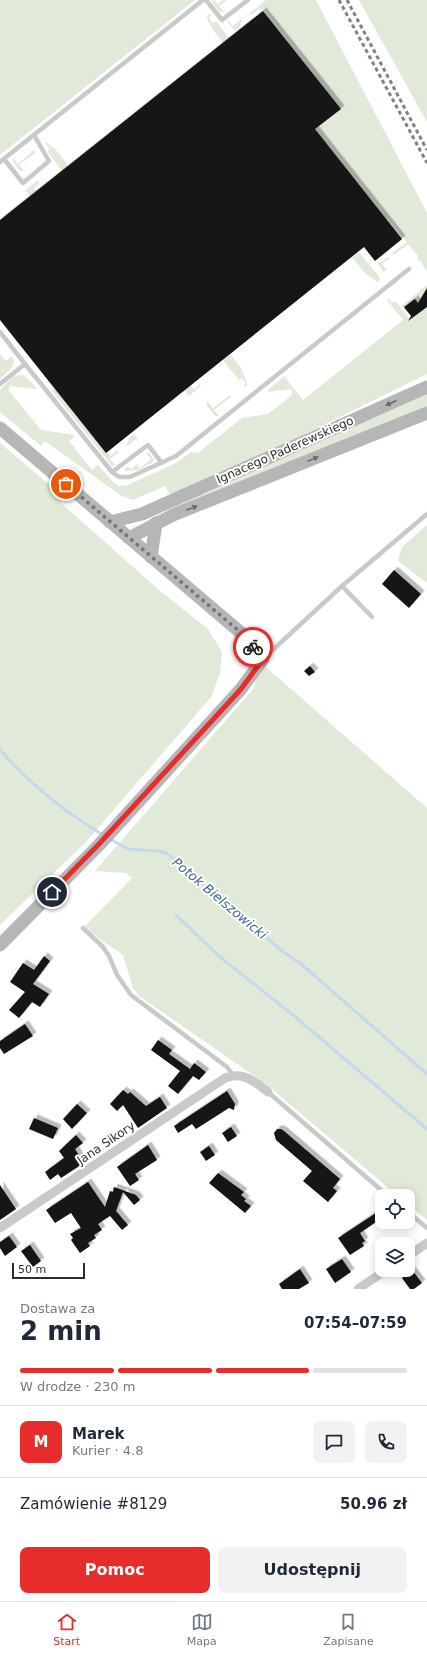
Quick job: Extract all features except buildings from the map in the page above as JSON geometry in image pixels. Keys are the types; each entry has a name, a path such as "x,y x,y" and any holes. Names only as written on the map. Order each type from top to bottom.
{"main road":[{"name":"Ignacego Paderewskiego","path":"110,522 142,514 427,387"},
{"name":"Ignacego Paderewskiego","path":"129,538 156,523 427,413"},
{"path":"0,428 240,632 263,659 241,689 116,827 0,945"},
{"path":"129,538 142,514"},
{"path":"151,557 156,523"}],"street":[{"path":"229,1077 240,1076 253,1081 268,1092"},
{"name":"Jana Sikory","path":"0,1228 229,1077"},
{"path":"415,1251 427,1243"},
{"path":"358,1289 376,1277"}],"lane":[{"path":"34,135 49,162 23,183 2,161 34,135 204,0 222,20 248,0"},
{"path":"0,332 112,472 122,478 130,477 176,456 409,269"},
{"path":"0,384 25,364"},
{"path":"112,472 148,445 162,463"},
{"path":"263,659 342,586 427,514"},
{"path":"342,586 372,617"},
{"path":"83,928 103,947 109,956 117,975 131,995 227,1066 229,1077"},
{"path":"268,1092 380,1189"},
{"path":"415,1218 427,1228"}],"green space":[{"path":"0,0 195,0 0,155"},
{"path":"212,0 218,4 223,0 227,0 219,6 224,12 220,12 216,8 212,2"},
{"path":"266,0 316,0 427,213 427,272 420,260 418,261 418,256 408,244 394,255 392,253 407,242 387,218 386,219 315,129 341,109 263,9 259,9 251,15 250,13"},
{"path":"359,0 427,0 427,122"},
{"path":"208,14 211,15 209,18 213,23 216,21 229,38 223,43 212,28 207,18"},
{"path":"241,19 243,21 240,24 241,26 235,31 227,21 228,20 233,26"},
{"path":"46,142 57,151 68,166 62,171 47,151 50,149 45,143"},
{"path":"34,150 36,152 19,165 24,171 20,171 13,162 13,158 18,164"},
{"path":"38,180 40,183 34,188 36,191 30,196 25,191"},
{"path":"359,252 380,278 379,281 377,282 363,271 352,257"},
{"path":"389,256 390,258 382,264 387,270 383,272 377,263"},
{"path":"427,285 427,374 295,439 170,495 165,486 133,500 120,495 45,441 41,446 0,412 0,390 15,376 19,375 27,378 37,389 10,386 9,391 41,430 74,435 75,436 69,441 92,470 98,465 114,483 119,486 128,485 176,463 191,452 198,453 242,418 268,414 292,395 291,389 268,392 268,390 284,376 303,400 403,320 387,300 388,298 392,303 395,301 410,319 423,309 415,299 408,314 402,306"},
{"path":"0,354 6,361 12,356 14,362 11,369 0,379"},
{"path":"230,354 241,368 247,383 247,386 243,386 246,383 242,378 239,380 223,360"},
{"path":"200,384 201,386 189,396 184,390 191,385 194,389"},
{"path":"54,388 110,456 117,450 119,452 110,459 115,465 112,466 51,390"},
{"path":"427,393 427,408 175,509 174,506"},
{"path":"230,395 231,397 214,410 219,416 215,416 207,406 207,403 208,402 213,408"},
{"path":"134,434 141,444 136,439 127,446 126,444 129,441 128,439"},
{"path":"0,443 53,488 53,496 160,591 208,629 222,652 220,673 211,697 86,842 0,925"},
{"path":"148,452 154,459 152,463 138,470 125,471 124,469 128,466 131,469 137,464 140,468 151,459 146,453"},
{"path":"427,525 427,583 398,561 402,547"},
{"path":"259,661 427,808 427,1220 415,1210 415,1189 390,1189 266,1084 139,996 133,988 123,955 98,938 85,926 132,878 126,873 95,871 254,688"}],"waterway":[{"name":"Potok Bielszowicki","path":"0,750 23,774 61,807 103,835"},
{"name":"Potok Bielszowicki","path":"110,839 128,849 166,853 189,870 282,951 300,963 427,1074"},
{"path":"176,915 220,957 293,1015 427,1129"}],"railway":[{"path":"339,0 427,163"},
{"path":"347,0 427,150"}],"way so far":[{"path":"66,484 240,632 253,647"}],"route":[{"path":"52,892 99,844 241,689 263,659 253,647"}]}
